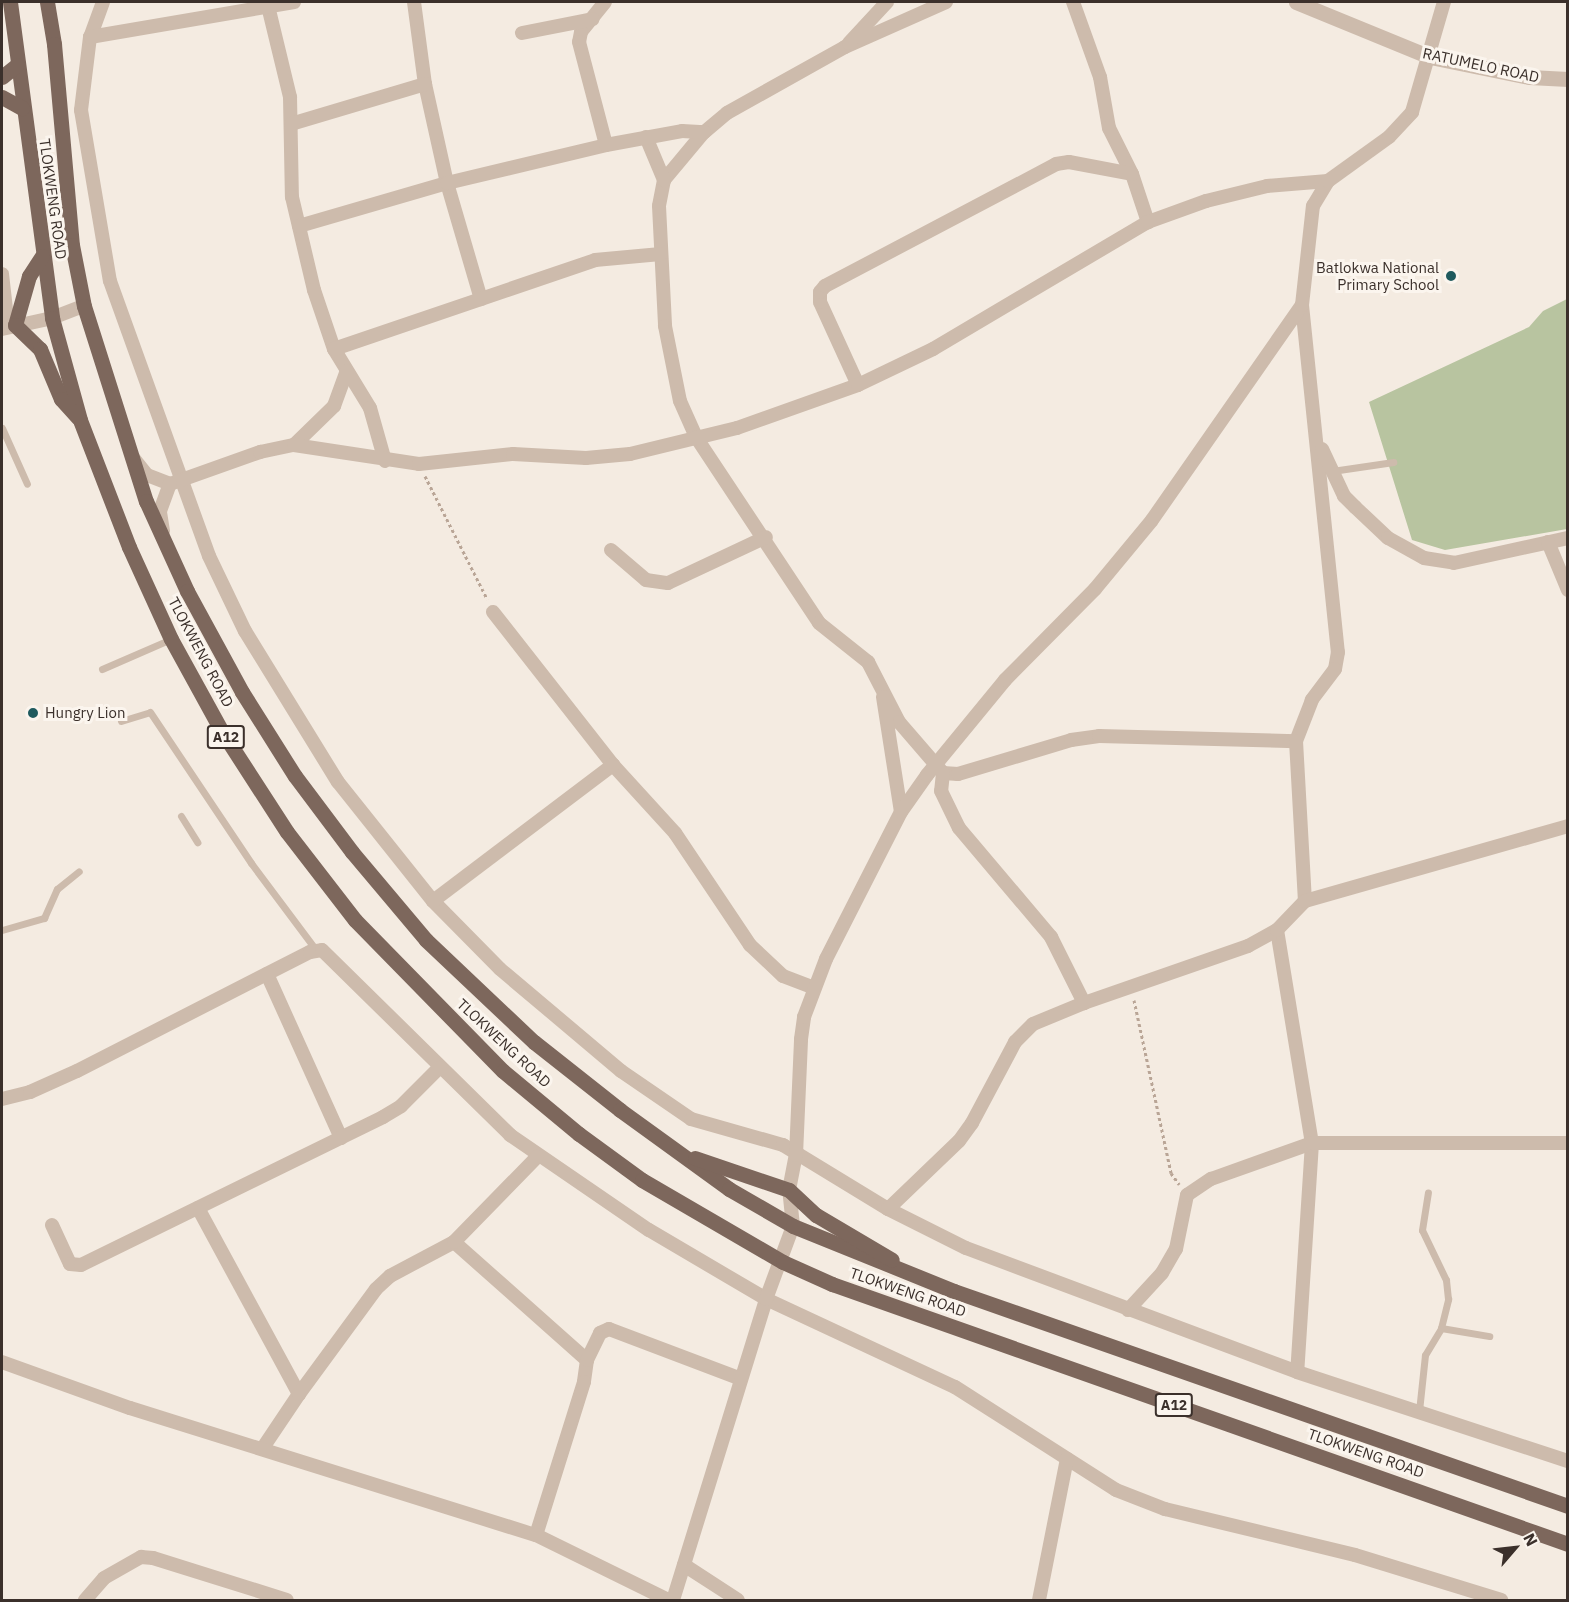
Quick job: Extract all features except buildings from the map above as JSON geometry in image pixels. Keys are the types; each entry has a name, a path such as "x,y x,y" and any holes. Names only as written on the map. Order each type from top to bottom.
{"main road":[{"name":"TLOKWENG ROAD","path":"10,2 22,108 52,318 80,420 129,548 171,639 221,730 287,832 356,920 410,979 503,1071 579,1134 642,1179 783,1262 844,1288 1568,1544"},
{"name":"TLOKWENG ROAD","path":"47,2 54,44 72,245 84,306 126,444 165,544 242,692 295,776 426,940 534,1042 729,1189 793,1226 934,1283 1568,1506"},
{"path":"54,44 60,29 57,2"},
{"path":"2,77 17,65"},
{"path":"2,98 22,108"},
{"path":"42,256 30,276 8,327 39,349 61,399 80,420"},
{"path":"680,1152 789,1190 816,1215 934,1283"}],"street":[{"path":"103,2 90,37 81,110 110,280 176,483 245,631 338,782 433,901 500,969 621,1071 702,1125 766,1138 888,1209 1006,1265 1297,1372 1568,1461"},
{"path":"90,37 294,2"},
{"path":"414,2 425,84 447,183 481,298"},
{"path":"605,2 595,18 584,28 579,42 606,145"},
{"path":"845,47 887,2"},
{"path":"946,2 845,47 727,113 704,132 664,180 660,206 661,254 670,363 696,437 766,537 819,623 868,662 899,722 939,770 941,791 959,828 1051,938 1084,1002"},
{"path":"1073,2 1100,78 1109,128 1132,174 1148,222"},
{"name":"RATUMELO ROAD","path":"1296,2 1430,57 1529,77 1568,79"},
{"path":"1305,902 1296,741 1312,700 1335,669 1338,652 1302,305 1313,206 1328,181 1389,137 1412,112 1430,57 1444,2"},
{"path":"268,6 290,98 290,168 299,226 334,349 370,408 386,461"},
{"path":"522,33 595,18"},
{"path":"291,124 425,84"},
{"path":"299,226 447,183 606,145 646,137 704,132"},
{"path":"646,137 664,180"},
{"path":"858,385 820,302 820,292 825,286 1056,164 1070,162 1132,174"},
{"path":"165,544 160,511 176,483 260,452 294,445 386,461 418,464 513,454 597,457 630,454 781,415 858,385 933,349 1148,222 1206,201 1267,186 1328,181"},
{"path":"334,349 595,260 661,254"},
{"path":"2,274 8,327 52,318 84,306"},
{"path":"674,1600 766,1299 783,1262 793,1226 789,1190 796,1155 801,1039 814,988 900,812 939,770 1005,680 1095,589 1152,520 1302,305"},
{"path":"294,445 334,406 347,371"},
{"path":"1316,434 1344,496 1388,538 1424,558 1454,563 1568,538"},
{"path":"126,444 140,470 176,483"},
{"path":"611,550 646,580 668,583 766,537"},
{"path":"1548,542 1568,590"},
{"path":"493,612 613,765 675,834 750,945 783,976 814,988"},
{"path":"882,689 900,812"},
{"path":"939,770 958,774 1071,740 1099,736 1296,741"},
{"path":"433,901 613,765"},
{"path":"888,1209 972,1123 1006,1058 1026,1030 1084,1002 1131,989 1248,946 1277,930 1305,902 1568,826"},
{"path":"1277,930 1312,1143 1297,1372"},
{"path":"2,1099 30,1092 77,1071 316,950 329,953 484,1113 537,1156 766,1299 935,1376 1116,1490 1166,1509 1355,1555 1501,1600"},
{"path":"267,974 341,1138"},
{"path":"52,1225 70,1264 75,1267 341,1138 401,1106 439,1068"},
{"path":"1128,1310 1162,1273 1176,1249 1187,1195 1211,1179 1312,1143 1568,1143"},
{"path":"262,1449 298,1394 376,1289 390,1276 454,1242 537,1156"},
{"path":"198,1208 298,1394"},
{"path":"454,1242 587,1360"},
{"path":"536,1535 584,1382 587,1360 600,1333 609,1329 741,1379"},
{"path":"2,1362 262,1449 536,1535 668,1600"},
{"path":"1039,1600 1068,1459"},
{"path":"85,1600 104,1578 141,1557 153,1558 287,1600"},
{"path":"684,1565 738,1600"}],"lane":[{"path":"2,428 27,484"},
{"path":"1332,471 1393,462"},
{"path":"102,669 171,639"},
{"path":"121,721 150,712 251,863 316,950"},
{"path":"181,816 197,842"},
{"path":"2,930 44,918 57,889 79,871"},
{"path":"1419,1411 1425,1355 1447,1313 1446,1280 1422,1230 1428,1192"},
{"path":"1441,1328 1489,1336"}],"path":[{"path":"418,464 493,612"},
{"path":"1131,989 1171,1173 1187,1195"}],"green space":[{"path":"1567,299 1567,529 1445,550 1412,540 1369,402 1529,327 1543,311"}],"place":[{"name":"Batlokwa National Primary School","path":"1451,276"},
{"name":"Hungry Lion","path":"33,713"}]}
